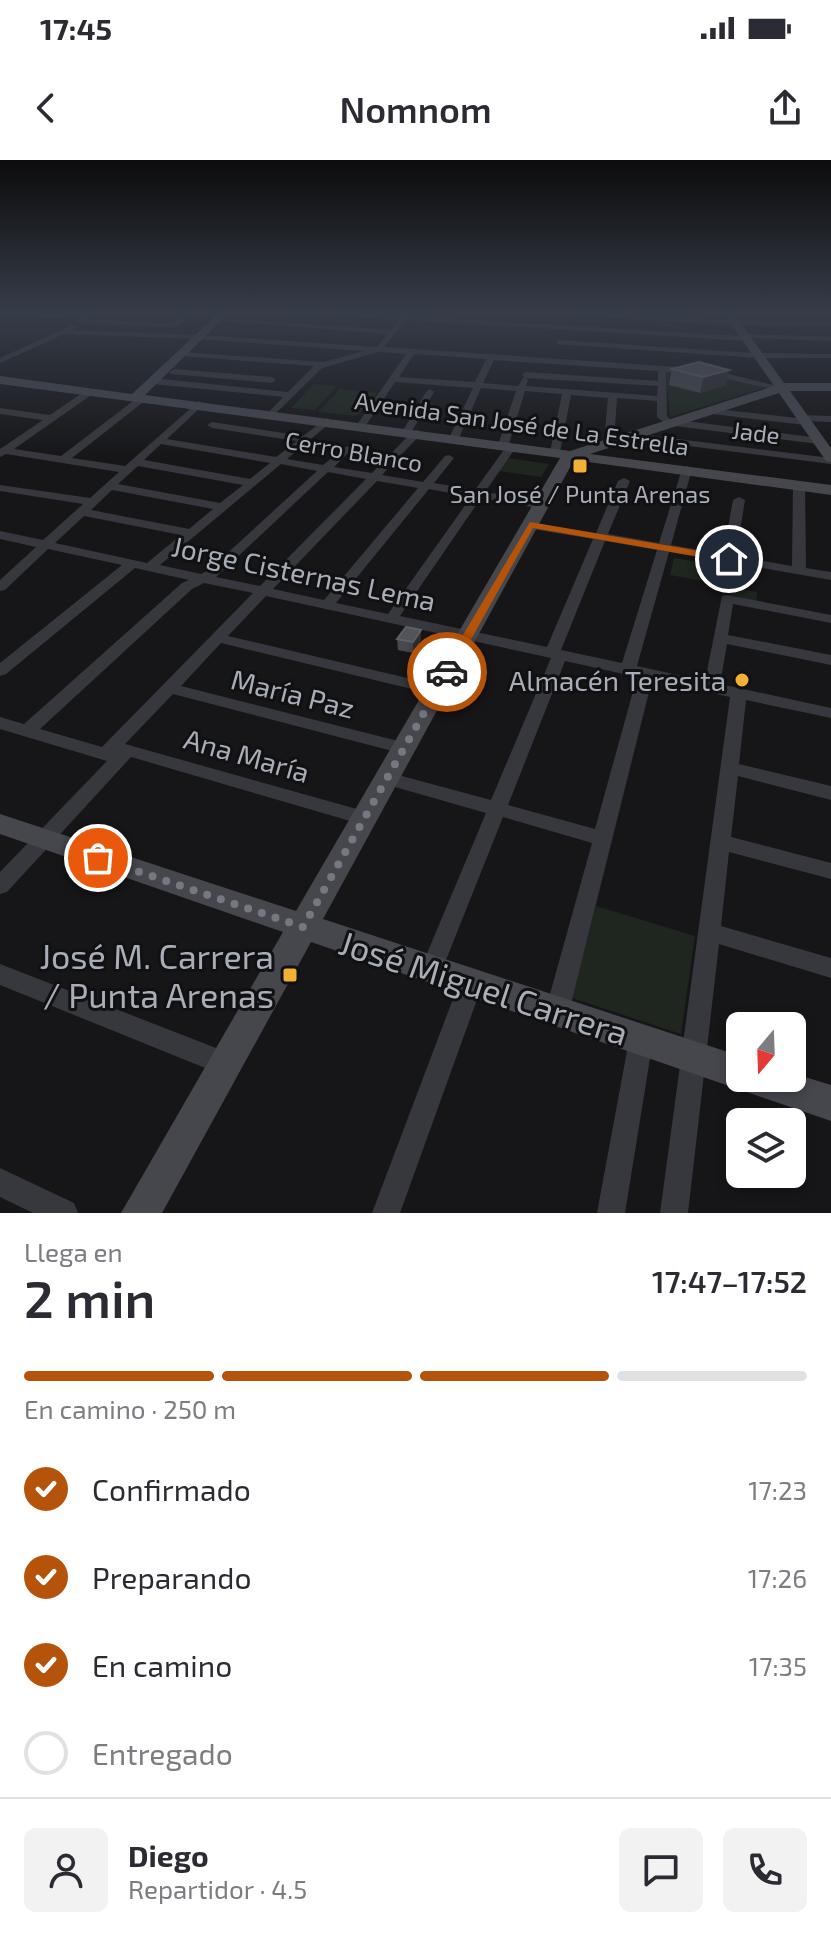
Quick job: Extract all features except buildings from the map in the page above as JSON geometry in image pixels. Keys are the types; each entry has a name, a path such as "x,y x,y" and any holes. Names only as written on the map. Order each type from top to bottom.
{"main road":[{"path":"140,397 174,360"},
{"path":"762,360 827,451"},
{"name":"Avenida San José de La Estrella","path":"0,380 831,487"},
{"path":"141,1213 542,505 563,453 609,442 781,388 831,390"},
{"name":"José Miguel Carrera","path":"0,824 726,1068"},
{"path":"798,1092 831,1103"}],"street":[{"path":"185,360 272,380"},
{"path":"195,360 283,370"},
{"path":"259,360 323,364"},
{"path":"272,414 323,364 334,360"},
{"path":"361,426 406,360"},
{"path":"454,438 490,360"},
{"path":"391,619 479,494 508,445 531,360"},
{"path":"544,360 722,374 781,388"},
{"path":"260,392 292,361"},
{"path":"402,366 521,389 662,399"},
{"path":"662,368 663,419 670,423 827,451"},
{"path":"526,375 662,384"},
{"path":"393,379 480,381"},
{"path":"153,381 289,395"},
{"path":"386,389 430,392 480,381"},
{"path":"2,449 16,443 91,391"},
{"path":"0,886 44,839 169,688 375,477 412,433 430,392"},
{"path":"563,453 567,392"},
{"path":"609,442 613,396"},
{"path":"63,460 140,397"},
{"path":"0,587 199,404"},
{"path":"0,411 52,418"},
{"path":"707,411 804,420 831,419"},
{"path":"150,567 327,421"},
{"path":"212,425 305,439"},
{"path":"233,453 260,432"},
{"name":"Jade","path":"629,436 827,451"},
{"name":"Cerro Blanco","path":"160,441 542,505"},
{"path":"2,449 63,460 252,483"},
{"path":"27,731 187,586 214,573 347,449"},
{"path":"327,605 449,458"},
{"path":"557,1012 602,838 664,548 687,469"},
{"path":"431,970 624,481"},
{"path":"799,484 799,571"},
{"path":"110,486 223,507"},
{"path":"0,488 93,502"},
{"path":"0,505 19,491"},
{"path":"729,559 739,500"},
{"path":"82,512 191,533"},
{"path":"530,525 831,576"},
{"name":"Jorge Cisternas Lema","path":"0,535 831,713"},
{"path":"0,671 133,563"},
{"path":"712,687 727,599 831,619"},
{"path":"217,638 437,690"},
{"path":"720,638 831,660"},
{"name":"María Paz","path":"169,688 404,748"},
{"path":"674,1213 739,693"},
{"name":"Ana María","path":"0,723 364,818"},
{"path":"730,768 831,793"},
{"path":"387,778 602,838"},
{"path":"721,842 831,871"},
{"path":"709,932 831,968"},
{"path":"0,974 225,1064"},
{"path":"386,1213 471,983"},
{"path":"611,1213 641,1040"},
{"path":"0,1182 64,1213"}],"shaded area":[{"path":"666,372 713,375 768,387 670,417"},
{"path":"314,384 337,386 315,410 291,408"},
{"path":"340,389 377,393 357,416 318,412"},
{"path":"508,458 549,464 541,477 499,471"},
{"path":"674,558 727,567 724,586 757,592 756,603 730,598 730,594 718,591 719,584 670,575"},
{"path":"596,906 695,936 681,1034 572,998"}],"way so far":[{"path":"98,858 303,927 447,672"}],"place":[{"name":"San José / Punta Arenas","path":"580,466"},
{"name":"Almacén Teresita","path":"742,680"},
{"name":"José M. Carrera / Punta Arenas","path":"290,975"}],"route":[{"path":"447,672 530,525 729,559"}]}
